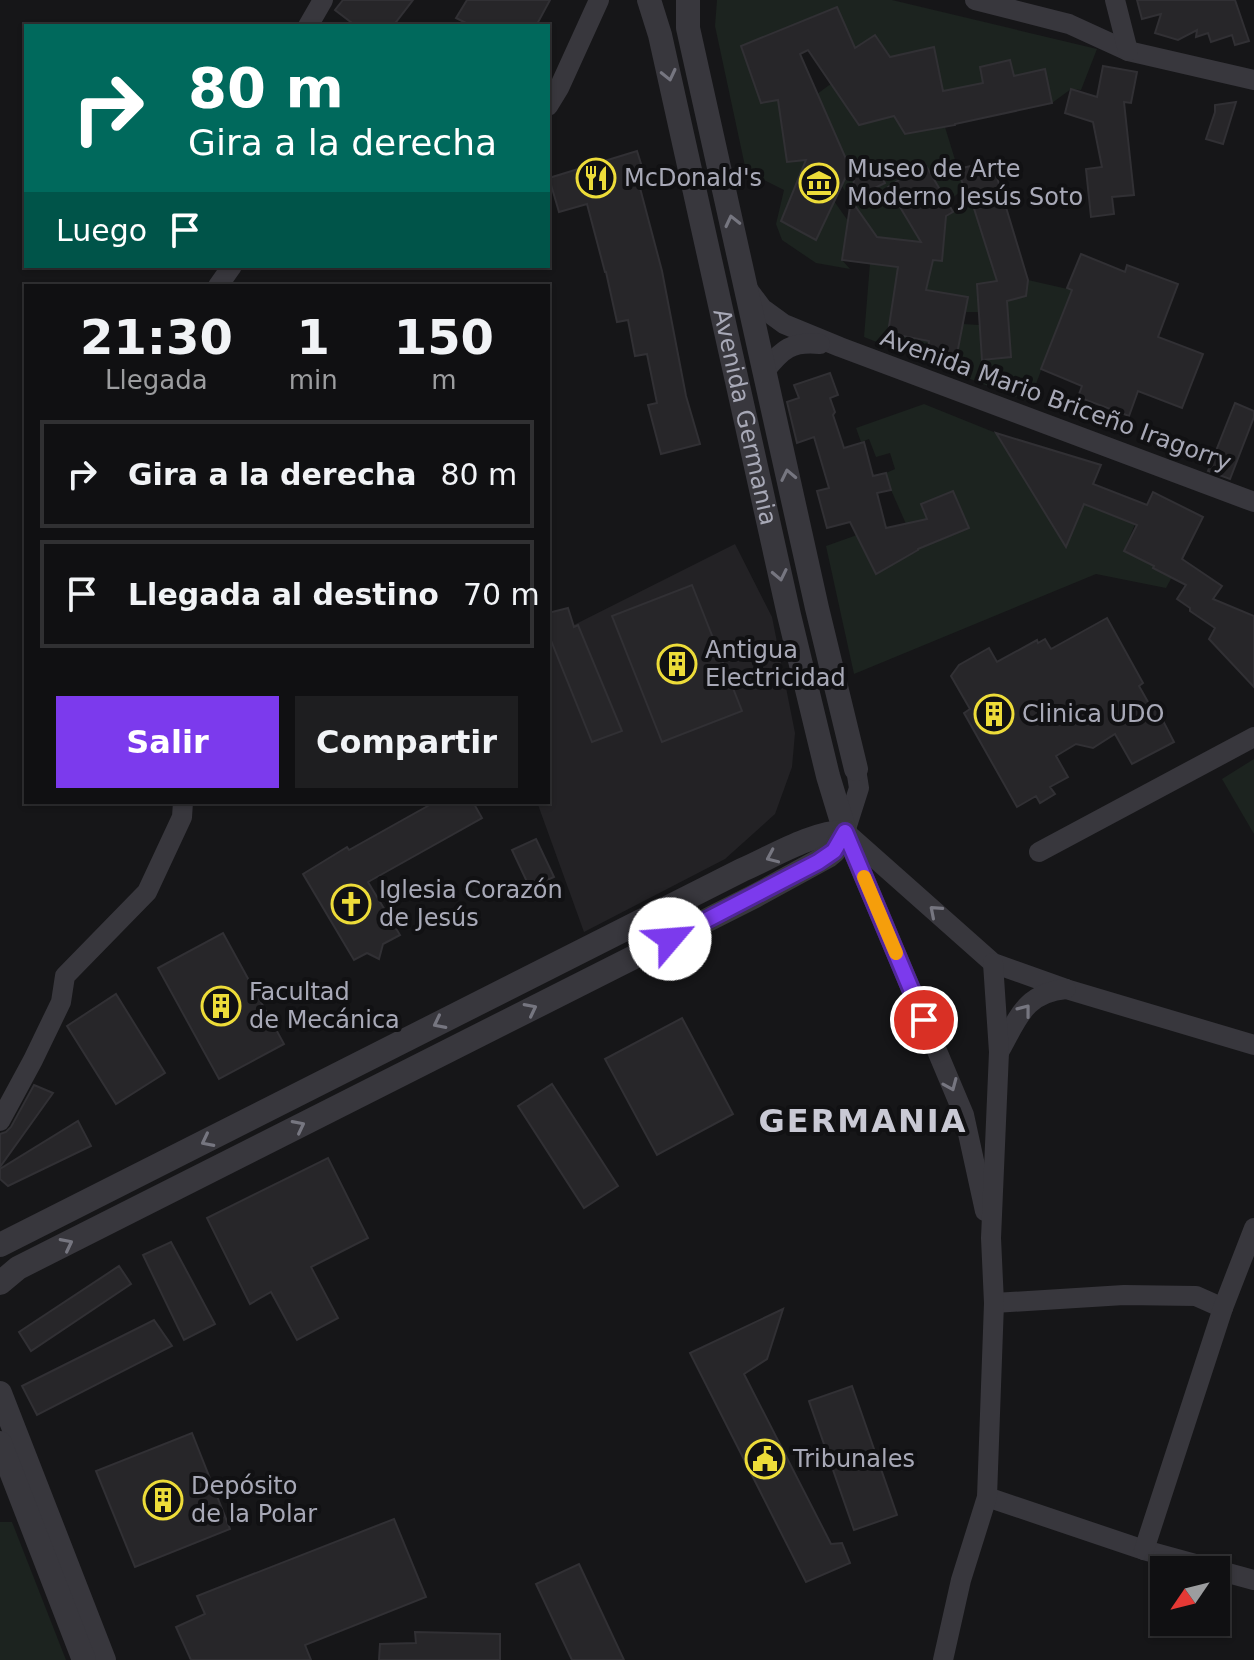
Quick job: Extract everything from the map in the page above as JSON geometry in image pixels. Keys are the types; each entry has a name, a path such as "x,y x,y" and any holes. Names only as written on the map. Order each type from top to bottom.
{"street":[{"path":"309,24 323,0"},
{"path":"550,103 599,0"},
{"name":"Avenida Germania","path":"649,0 660,35 789,615 828,776 845,832"},
{"name":"Avenida Germania","path":"688,0 688,28 817,608 856,769"},
{"path":"975,0 1069,24 1128,51 1254,80"},
{"path":"1115,0 1128,51"},
{"name":"Avenida Mario Briceño Iragorry","path":"747,288 762,308 784,324 1254,502"},
{"name":"Avenida Mario Briceño Iragorry","path":"765,371 777,355 791,346 805,342 840,347"},
{"path":"1039,852 1254,737"},
{"path":"0,1283 18,1268 768,890 828,856 845,832 859,788 856,769"},
{"path":"0,1121 61,1002 65,976 147,892 182,817 183,804"},
{"path":"0,1245 742,870 833,832 845,832 993,963 1066,989 1254,1045"},
{"path":"845,832 964,1115 991,1238"},
{"path":"943,1660 961,1580 987,1497 994,1303 991,1238 999,1052 993,963"},
{"path":"999,1052 1032,1000 1050,991 1066,989"},
{"path":"1144,1550 1223,1308 1254,1228"},
{"path":"994,1303 1124,1295 1196,1296 1223,1308"},
{"path":"0,1393 104,1660"},
{"path":"0,1443 84,1660"},
{"path":"987,1497 1144,1550 1254,1580"}],"shaded area":[{"path":"717,0 892,0 1097,49 1081,90 1071,89 1052,103 1045,69 1014,76 1009,60 983,83 943,91 934,48 894,62 875,35 855,48 837,8 742,46 761,103 797,97 782,124 787,161 819,160 817,94 854,67 905,134 945,127 964,189 947,202 925,164 889,187 931,243 877,237 841,185 805,163 781,221 816,239 834,201 858,235 842,260 850,269 816,263 782,240 776,224 784,190 746,171 715,26"},
{"path":"971,199 1019,289 978,284 978,312 965,312 968,297 939,292 925,296 928,283 916,281 931,259 942,261 946,216"},
{"path":"870,263 898,267 888,333 934,311 928,348 957,354 963,324 979,325 982,360 1011,357 1007,301 1026,296 1028,280 1072,290 1029,402 864,337"},
{"path":"924,404 996,433 1065,546 1084,504 1135,524 1124,551 1158,559 1153,569 1173,575 1166,588 1096,574 854,674 826,546 857,535 876,573 918,551 886,473 895,469 890,453 876,457 869,439 861,442 856,428"},
{"path":"735,544 772,617 795,733 792,767 775,814 725,859 584,932 538,804 550,804 550,637"},
{"path":"1254,759 1254,834 1222,779"},
{"path":"0,1522 12,1522 66,1660 0,1660"}],"building":[{"path":"343,0 413,0 395,24 353,24 335,10"},
{"path":"467,0 550,0 537,24 468,24 456,18"},
{"path":"1137,0 1235,0 1249,41 1235,45 1232,35 1211,42 1208,33 1196,37 1197,30 1178,40 1155,33 1161,14 1142,19"},
{"path":"837,7 855,48 875,35 890,57 934,47 943,91 983,83 980,67 1010,60 1014,76 1045,69 1052,103 905,134 894,116 859,125 808,50 800,54 850,168 816,240 781,221 806,160 787,162 778,100 761,103 741,46"},
{"path":"1103,66 1137,72 1131,103 1124,102 1134,195 1112,197 1114,214 1091,217 1086,169 1102,167 1093,122 1065,113 1071,89 1097,97"},
{"path":"1236,102 1223,144 1206,139 1215,105"},
{"path":"637,151 648,186 640,188 662,271 686,396 700,444 661,454 648,405 657,403 647,354 635,356 628,320 617,322 587,204 559,212 550,178"},
{"path":"992,161 1028,280 1026,296 1007,301 1011,357 982,360 977,284 997,281 971,199 968,201 958,169"},
{"name":"Museo de Arte Moderno Jesús Soto","path":"875,164 885,183 851,200 855,173"},
{"path":"925,164 953,212 946,216 942,261 933,260 926,290 968,297 957,354 928,349 929,341 888,333 898,267 842,260 851,200 877,237 921,242 888,187"},
{"path":"1081,254 1125,272 1127,265 1178,284 1158,337 1203,354 1182,408 1138,391 1129,416 1078,397 1082,386 1041,369 1072,290 1067,288"},
{"path":"830,373 838,395 830,398 835,412 833,415 844,448 864,442 873,476 886,473 891,490 877,493 886,528 927,519 921,504 953,491 969,528 918,549 876,574 850,522 827,528 817,491 829,488 814,437 797,443 787,402 799,398 794,385"},
{"path":"1235,403 1254,411 1254,417 1230,479 1208,471"},
{"path":"996,433 1101,465 1093,484 1147,505 1153,492 1203,517 1182,559 1222,586 1213,599 1254,616 1254,687 1209,639 1215,628 1177,599 1186,585 1124,551 1137,525 1084,504 1066,547"},
{"name":"Antigua Electricidad","path":"692,585 742,711 662,742 612,616"},
{"path":"568,608 622,731 592,742 550,638 550,612"},
{"name":"Clinica UDO","path":"1107,618 1143,683 1139,686 1152,709 1156,707 1174,742 1132,764 1115,734 1093,748 1076,744 1056,756 1068,777 1050,787 1055,794 1040,803 1036,796 1017,807 964,713 970,709 951,676 959,665 989,648 997,662 1037,640 1038,643 1045,639 1051,649"},
{"path":"431,804 474,804 482,818 368,882 400,935 383,944 379,959 367,953 354,960 303,874 347,847 349,850"},
{"path":"536,839 554,877 538,884 537,880 528,884 512,850"},
{"name":"Facultad de Mecánica","path":"223,933 284,1044 219,1079 158,968"},
{"path":"116,994 165,1073 116,1104 67,1026"},
{"path":"682,1018 733,1114 657,1155 605,1059"},
{"path":"552,1084 618,1186 584,1208 518,1106"},
{"path":"34,1085 53,1093 0,1167 0,1134 11,1127"},
{"path":"78,1121 91,1146 8,1186 0,1179 0,1169"},
{"path":"328,1158 368,1238 311,1267 338,1318 297,1340 271,1292 250,1304 207,1218"},
{"path":"171,1242 215,1324 184,1340 143,1255"},
{"path":"119,1266 131,1284 31,1351 19,1332"},
{"name":"Tribunales","path":"783,1309 767,1359 744,1374 831,1544 842,1543 850,1563 806,1582 690,1353"},
{"path":"154,1320 172,1346 37,1415 22,1386"},
{"path":"852,1386 897,1515 854,1530 809,1401"},
{"name":"Depósito de la Polar","path":"192,1433 230,1529 135,1567 96,1471"},
{"path":"394,1519 426,1597 305,1645 311,1660 191,1660 176,1627 205,1614 197,1596"},
{"path":"579,1564 624,1660 572,1660 536,1584"},
{"path":"415,1632 500,1634 500,1660 379,1660 380,1644 416,1643"}],"slow traffic":[{"path":"864,877 896,953"}],"place":[{"name":"McDonald's","path":"596,178"},
{"name":"Museo de Arte Moderno Jesús Soto","path":"819,183"},
{"name":"Antigua Electricidad","path":"677,664"},
{"name":"Clinica UDO","path":"994,714"},
{"name":"Iglesia Corazón de Jesús","path":"351,904"},
{"name":"Facultad de Mecánica","path":"221,1006"},
{"name":"Tribunales","path":"765,1459"},
{"name":"Depósito de la Polar","path":"163,1500"}],"district":[{"name":"GERMANIA","path":"863,1121"}],"route":[{"path":"670,939 828,856 845,832 924,1020"}]}
